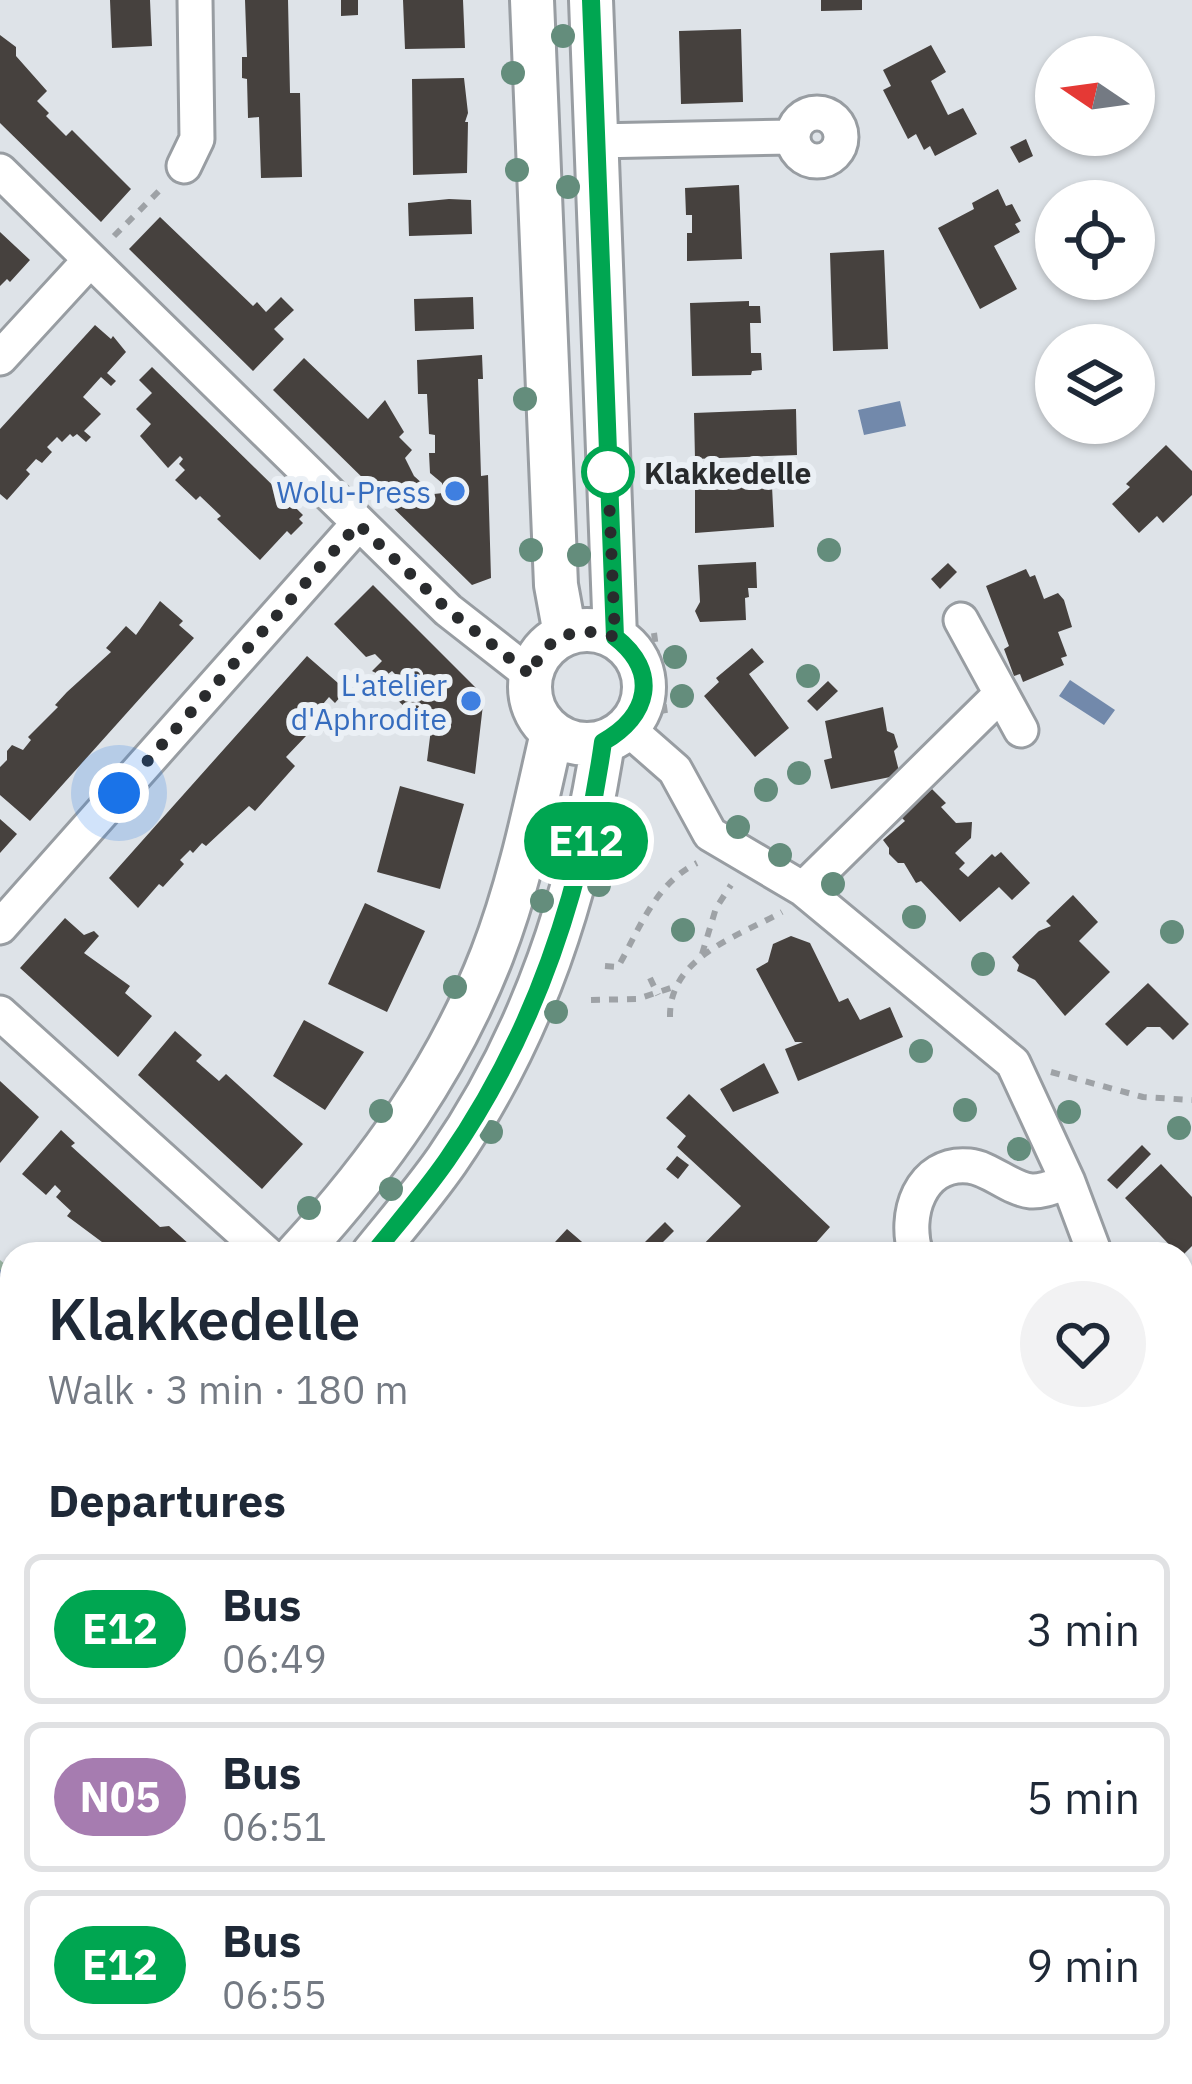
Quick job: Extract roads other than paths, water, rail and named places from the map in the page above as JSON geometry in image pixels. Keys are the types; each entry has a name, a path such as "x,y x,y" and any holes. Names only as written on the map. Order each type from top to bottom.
{"main road":[{"path":"532,0 556,585 565,634"},
{"path":"591,0 615,637"},
{"path":"382,1242 447,1160 499,1075 544,980 615,735 640,708 643,676 628,647 593,630 565,634 544,648 531,675 533,708 552,733 579,744 615,735"},
{"path":"307,1242 402,1127 451,1046 492,955 519,874 552,733"}],"street":[{"path":"184,166 196,139 194,0"},
{"path":"595,141 792,137"},
{"path":"0,171 448,610 531,675"},
{"path":"0,358 90,260"},
{"path":"0,927 358,524"},
{"path":"961,620 1021,730"},
{"path":"794,900 1001,694"},
{"path":"615,735 674,770 710,834 1012,1063 1090,1242"},
{"path":"0,1013 254,1242"},
{"path":"912,1242 913,1202 933,1174 968,1166 1032,1191 1068,1182"}],"water":[{"path":"900,401 906,426 864,435 858,410"},
{"path":"1070,680 1115,710 1104,725 1059,696"}],"place":[{"name":"Klakkedelle","path":"608,472"},
{"name":"Wolu-Press","path":"455,491"},
{"name":"L'atelier d'Aphrodite","path":"471,701"}]}
